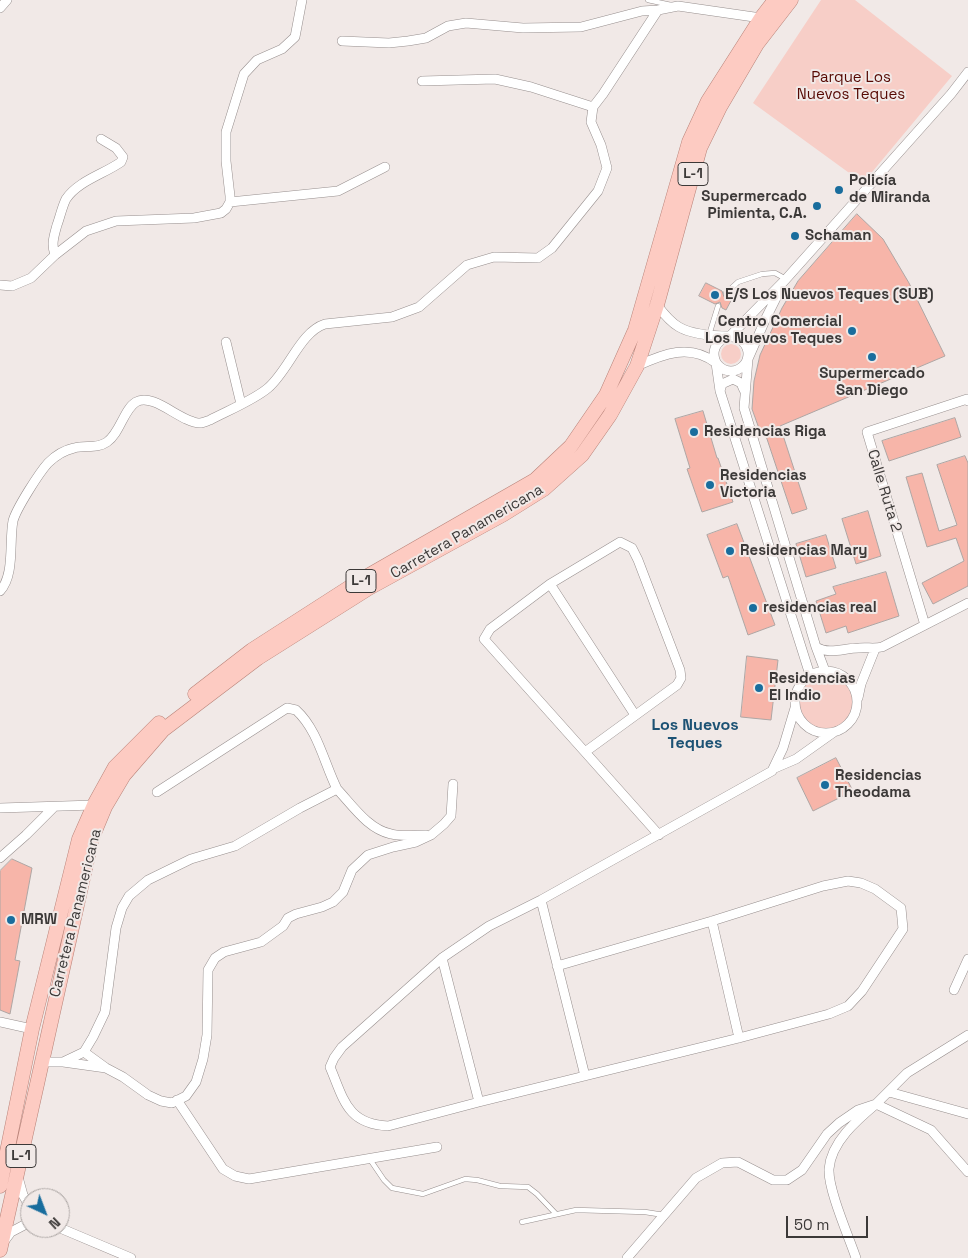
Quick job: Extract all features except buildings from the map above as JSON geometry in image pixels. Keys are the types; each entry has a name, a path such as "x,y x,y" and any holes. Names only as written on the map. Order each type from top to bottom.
{"main road":[{"name":"Carretera Panamericana","path":"0,1186 32,1029 79,840 94,805 115,766 157,724 252,650 364,578 535,480 571,446 606,395 635,330 689,142 708,101 761,18 775,0"},
{"name":"Carretera Panamericana","path":"1,1247 92,838 105,807 124,775 163,730 258,658 369,588 504,514 544,489 582,455 610,415 637,366 657,305 700,148 720,107 757,44 791,0"}],"street":[{"path":"0,8 7,0"},
{"path":"0,285 12,286 31,278 55,255 86,231 116,221 194,218 221,214 230,202 226,161 226,132 244,74 257,60 282,49 295,37 302,0"},
{"path":"342,41 389,43 408,41 426,38 448,26 466,23 523,28 581,27 642,11 678,6 761,18"},
{"path":"0,591 4,587 11,560 13,520 29,491 49,462 62,452 75,447 99,446 108,441 130,408 137,402 146,400 158,404 191,421 200,423 210,420 266,390 280,376 309,332 317,326 392,317 419,307 467,265 494,257 538,258 552,248 598,191 607,168 601,145 591,122 592,107 603,94 658,10"},
{"path":"810,675 720,392 714,352 715,346 719,341 730,336 786,279 951,94 968,72"},
{"path":"422,81 495,79 531,87 592,107"},
{"path":"55,255 52,246 53,237 65,200 86,182 120,162 123,157 116,148 101,139"},
{"path":"230,202 338,191 385,167"},
{"path":"637,366 661,355 682,351 697,353 716,363 720,368 731,371 742,368 786,279"},
{"path":"657,305 680,328 730,336 740,339 745,343 749,353 744,390 746,419 825,671"},
{"path":"226,342 241,404"},
{"path":"720,392 722,384 733,379 741,383 744,390"},
{"name":"Calle Ruta 2","path":"925,625 867,432 967,398 968,401"},
{"path":"585,752 677,685 682,678 632,548 620,542 550,584 490,629 484,639 659,835"},
{"path":"550,584 635,715"},
{"path":"816,647 821,650 838,651 860,647 878,648 968,603"},
{"path":"558,966 823,886 848,881 861,883 875,889 901,908 903,929 862,991 848,1006 829,1014 388,1126 373,1126 360,1120 347,1108 330,1067 334,1058 342,1047 442,958 489,926 541,900 796,758 844,726 851,720 861,684 878,648"},
{"path":"775,768 784,748 795,708 797,690 810,675 825,671 843,676 855,692 857,701 855,710"},
{"path":"157,792 287,708 296,710 309,726 317,740 337,790 370,825 393,835 432,835"},
{"path":"795,708 798,716 808,727 820,732 838,730"},
{"path":"84,1052 148,1095 161,1101 172,1103 186,1096 196,1082 203,1059 207,1036 208,970 215,958 224,952 261,942 283,926 288,918 333,902 343,892 352,870 368,855 416,842 432,835 451,816 453,784"},
{"path":"64,1062 84,1052 105,1012 116,928 122,908 129,896 148,880 179,864 235,846 300,808 337,790"},
{"path":"0,808 94,805"},
{"path":"0,858 54,807"},
{"path":"541,900 585,1076"},
{"path":"712,921 739,1038"},
{"path":"442,958 479,1102"},
{"path":"954,990 968,959"},
{"path":"0,1022 32,1029"},
{"path":"856,1258 831,1187 829,1169 836,1148 844,1134 907,1073 968,1035"},
{"path":"41,1062 64,1062 106,1068"},
{"path":"889,1092 968,1114"},
{"path":"177,1100 223,1169 235,1176 250,1179 437,1147"},
{"path":"627,1258 696,1178 722,1163 738,1162 773,1180 787,1180 802,1170 827,1134 839,1123 858,1110 876,1104 931,1130 968,1172"},
{"path":"17,1175 21,1188"},
{"path":"1,1247 11,1232 20,1227"},
{"path":"70,1232 131,1258"}],"lane":[{"path":"648,0 678,6"},
{"path":"726,293 738,282 762,274 775,273 786,279"},
{"path":"709,334 718,306"},
{"path":"369,1158 392,1188 423,1194 465,1179 500,1186 528,1188 537,1194 556,1214"},
{"path":"522,1222 576,1210 645,1212 666,1215"}],"green space":[{"name":"Parque Los Nuevos Teques","path":"821,0 855,0 952,76 863,183 753,103"},
{"path":"727,344 735,344 741,350 741,358 735,364 727,364 721,358 721,350"},
{"path":"825,671 840,677 848,683 852,689 855,703 851,717 842,728 824,733 806,725 796,707 796,697 799,687 807,679"}],"place":[{"name":"Policía de Miranda","path":"839,190"},
{"name":"Supermercado Pimienta, C.A.","path":"817,206"},
{"name":"Schaman","path":"795,236"},
{"name":"E/S Los Nuevos Teques (SUB)","path":"715,295"},
{"name":"Centro Comercial Los Nuevos Teques","path":"852,331"},
{"name":"Supermercado San Diego","path":"872,357"},
{"name":"Residencias Riga","path":"694,432"},
{"name":"Residencias Victoria","path":"710,485"},
{"name":"Residencias Mary","path":"730,551"},
{"name":"residencias real","path":"753,608"},
{"name":"Residencias El Indio","path":"759,688"},
{"name":"Residencias Theodama","path":"825,785"},
{"name":"MRW","path":"11,920"}],"district":[{"name":"Los Nuevos Teques","path":"695,735"}]}
